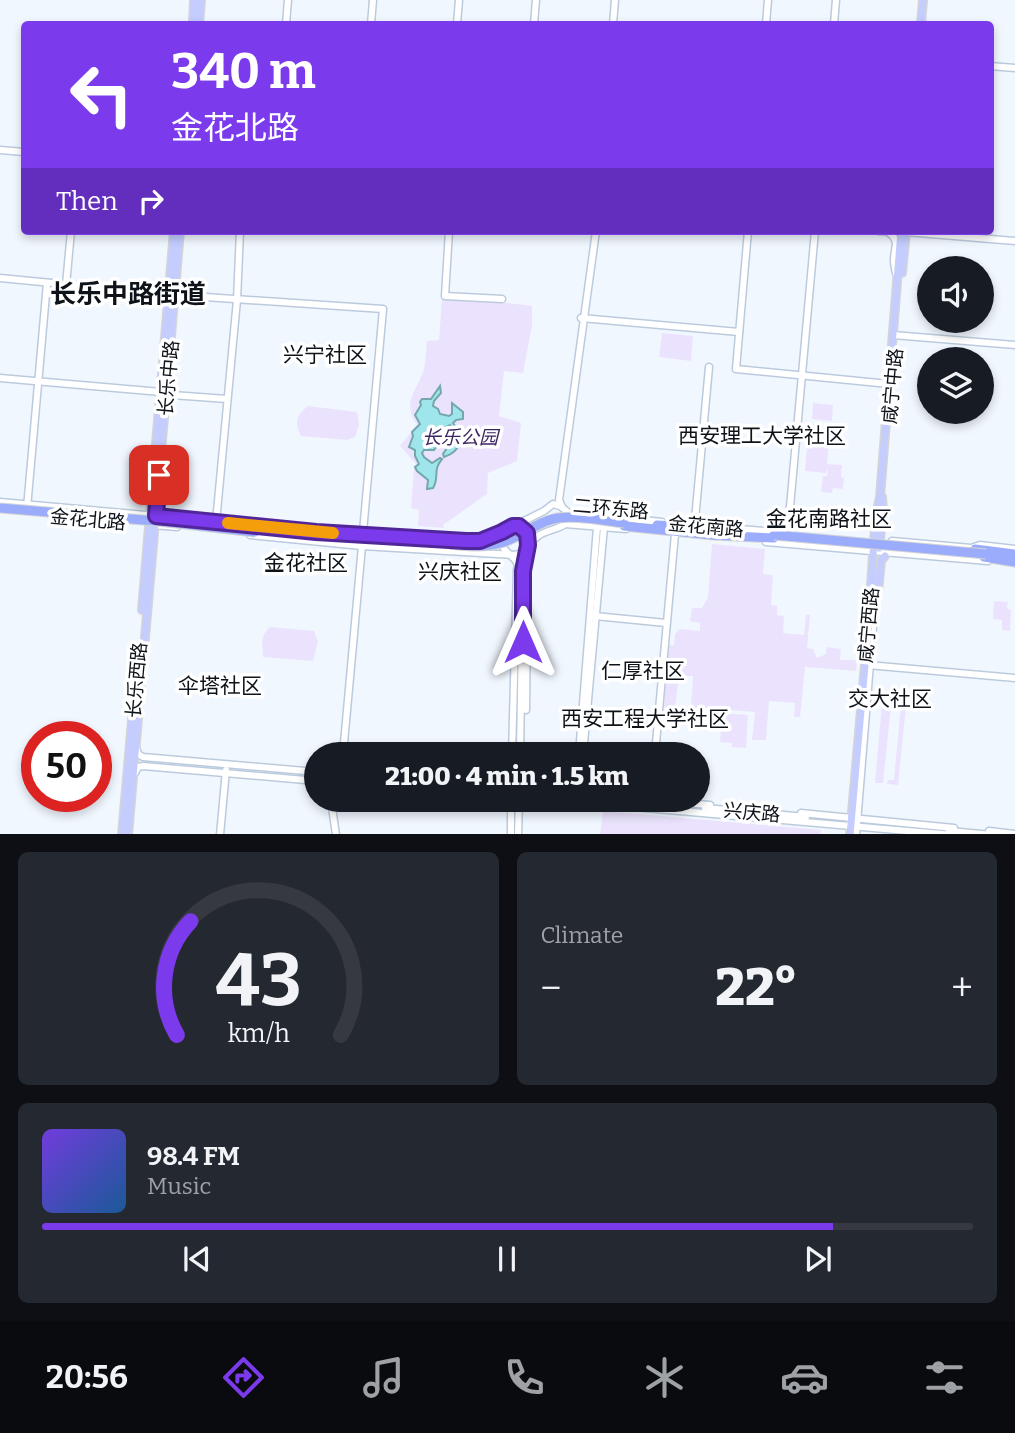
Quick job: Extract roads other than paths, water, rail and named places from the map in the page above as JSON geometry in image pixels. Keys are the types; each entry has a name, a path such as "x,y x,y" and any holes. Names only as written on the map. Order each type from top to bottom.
{"highway":[{"name":"二环东路","path":"0,507 450,546 491,546 551,519 570,517 675,524 729,533"},
{"name":"二环东路","path":"625,520 651,529 729,533 985,556 1008,563"},
{"path":"717,527 729,533"},
{"path":"651,529 662,533"},
{"name":"二环东路","path":"260,531 275,530 400,543"},
{"path":"715,538 729,533"},
{"path":"400,543 421,544"},
{"path":"971,548 1015,552"},
{"name":"二环东路","path":"985,556 1015,552"}],"main road":[{"path":"922,21 924,0"},
{"name":"长乐中路","path":"172,294 174,235"},
{"name":"长乐中路","path":"152,525 179,235"},
{"name":"咸宁中路","path":"877,540 883,511 903,235"},
{"name":"咸宁中路","path":"877,540 877,510 895,335"},
{"name":"长乐西路","path":"128,834 131,760 136,741 152,525"},
{"name":"长乐西路","path":"122,834 152,525"},
{"path":"872,606 878,591 881,559 877,540"},
{"path":"872,606 868,588 870,555 879,553"},
{"name":"咸宁西路","path":"854,826 872,606"},
{"name":"咸宁西路","path":"854,826 872,606"}],"street":[{"path":"286,21 288,0"},
{"path":"371,21 373,0"},
{"path":"457,21 459,0"},
{"path":"534,21 536,0"},
{"path":"614,21 616,0"},
{"path":"766,21 768,0"},
{"path":"834,21 836,0"},
{"path":"994,66 1015,68"},
{"path":"0,152 21,154"},
{"path":"66,285 71,235"},
{"path":"216,522 237,300 240,235"},
{"path":"449,235 445,296 502,299"},
{"path":"549,530 542,524 541,516 557,494 594,235"},
{"path":"748,235 736,369 889,384"},
{"path":"788,529 815,235"},
{"path":"892,235 896,240 896,274"},
{"path":"953,235 1015,240"},
{"path":"968,235 1015,240"},
{"path":"0,278 237,300 383,309 363,532 365,536"},
{"path":"26,513 47,283"},
{"path":"582,318 739,332"},
{"path":"512,556 522,554 538,536 565,524 564,510 559,500 582,318"},
{"path":"895,335 1015,345"},
{"path":"695,520 709,367"},
{"path":"0,378 228,399"},
{"name":"金花北路","path":"0,507 27,505 216,522 362,545 480,541 502,532"},
{"path":"519,742 520,566 502,547 502,532 556,505 564,510 625,520"},
{"name":"金花北路","path":"0,507 26,513 152,525 365,536 512,556"},
{"name":"金花南路","path":"565,524 1008,563"},
{"name":"金花南路","path":"675,524 971,548"},
{"path":"513,526 519,526 527,533 528,545 523,571 519,742"},
{"path":"582,742 601,527"},
{"path":"656,742 675,534"},
{"path":"480,541 493,545 491,551 482,553"},
{"path":"344,742 362,545"},
{"path":"594,616 666,622"},
{"path":"869,665 1015,678"},
{"path":"136,741 137,751 141,756 226,769"},
{"path":"131,760 150,765 226,769"},
{"path":"131,760 304,776"},
{"path":"132,785 138,767 150,765"},
{"path":"220,834 226,769"},
{"path":"710,810 942,834"},
{"path":"710,810 910,834"},
{"path":"333,812 336,834"},
{"path":"517,834 518,812"},
{"path":"854,826 1015,834"},
{"path":"854,826 977,834"}],"water":[{"path":"440,386 441,393 433,406 440,414 449,416 452,414 452,403 463,412 463,419 453,423 460,438 455,451 444,457 443,454 451,442 456,439 456,433 450,425 444,428 445,443 439,443 434,450 424,450 422,453 432,463 442,459 437,467 433,488 427,489 428,480 417,471 415,467 419,464 415,450 409,447 412,432 420,424 415,415 420,402 422,399 431,399"}],"district":[{"name":"长乐中路街道","path":"128,294"},
{"name":"兴宁社区","path":"325,355"},
{"name":"西安理工大学社区","path":"762,436"},
{"name":"金花南路社区","path":"829,519"},
{"name":"金花社区","path":"306,563"},
{"name":"兴庆社区","path":"460,572"},
{"name":"仁厚社区","path":"643,671"},
{"name":"伞塔社区","path":"220,686"},
{"name":"交大社区","path":"890,699"},
{"name":"西安工程大学社区","path":"645,719"}],"park label":[{"name":"长乐公园","path":"460,437"}]}
